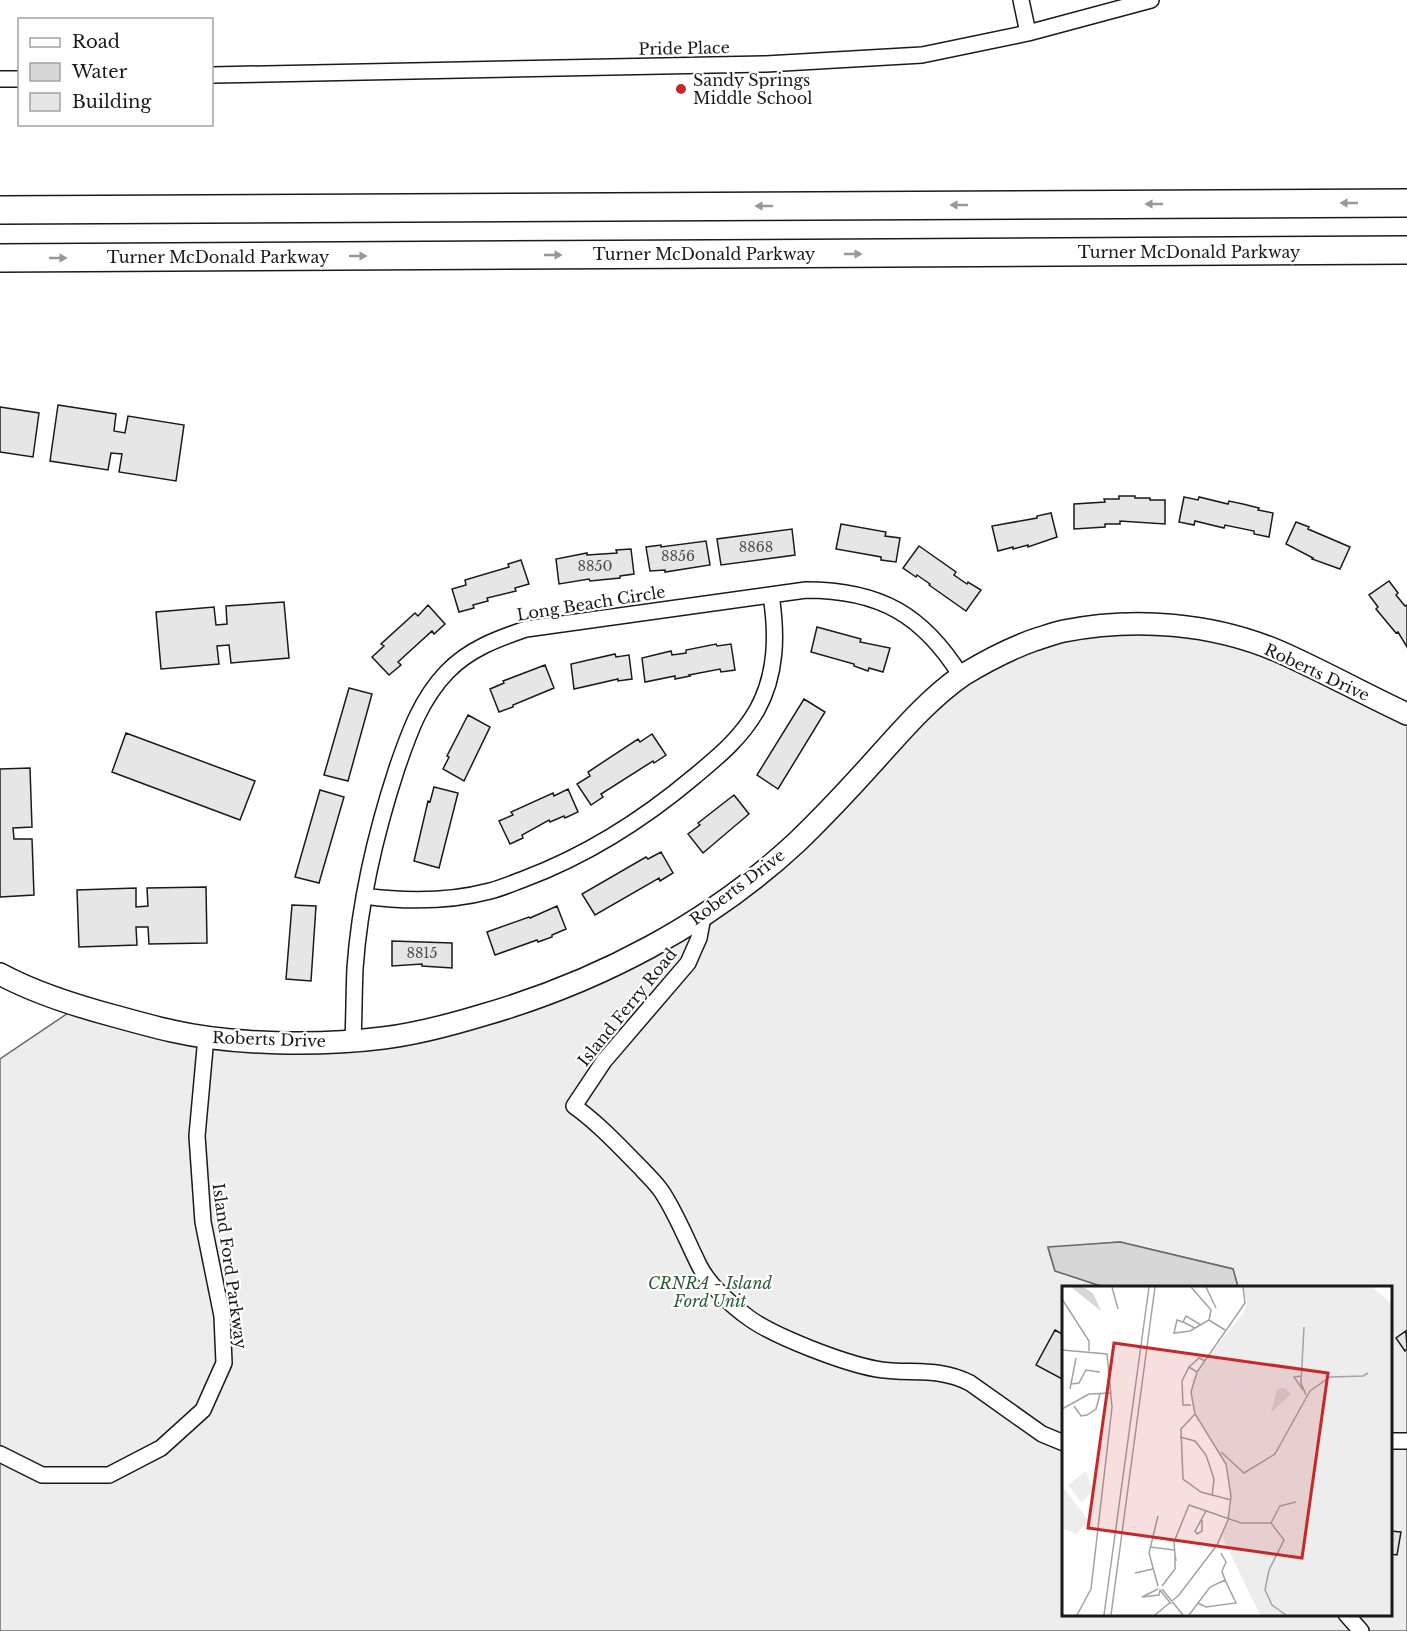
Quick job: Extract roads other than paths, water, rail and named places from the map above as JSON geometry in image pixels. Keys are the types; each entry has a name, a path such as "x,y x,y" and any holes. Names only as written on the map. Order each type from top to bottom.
{"highway":[{"path":"0,210 1407,203"},
{"name":"Turner McDonald Parkway","path":"0,258 1407,250"}],"street":[{"path":"1021,0 1028,33"},
{"name":"Pride Place","path":"213,75 766,64 922,55 1028,33 1150,0"},
{"path":"0,79 18,79"},
{"name":"Long Beach Circle","path":"353,1041 355,967 364,896 384,808 412,723 433,687 448,671 464,657 492,640 526,629 806,590 831,590 859,594 882,602 907,615 928,632 947,653 962,676"},
{"path":"364,896 428,901 492,891 542,872 582,853 624,830 664,802 730,747 758,709 768,683 775,653 776,623 771,595"},
{"name":"Roberts Drive","path":"0,974 83,1008 172,1031 206,1037 268,1042 353,1041 387,1038 440,1028 531,1002 617,965 701,917 754,879 795,844 842,797 917,714 962,676 1009,649 1060,631 1123,623 1186,626 1236,636 1278,651 1407,714"},
{"name":"Island Ferry Road","path":"701,917 699,938 688,963 604,1061 574,1106 610,1136 661,1190 689,1241 700,1267 712,1285 749,1318 790,1340 856,1364 877,1369 925,1371 958,1377 1042,1434 1062,1442"},
{"name":"Island Ford Parkway","path":"0,1454 42,1475 109,1475 161,1448 203,1410 224,1364 222,1316 204,1222 197,1136 206,1037"},
{"path":"1348,1616 1361,1631"}],"water":[{"path":"1120,1242 1233,1269 1238,1286 1101,1286 1055,1271 1048,1247"}],"place":[{"name":"Sandy Springs Middle School","path":"681,89"}],"park label":[{"name":"CRNRA - Island Ford Unit","path":"710,1292"}]}
